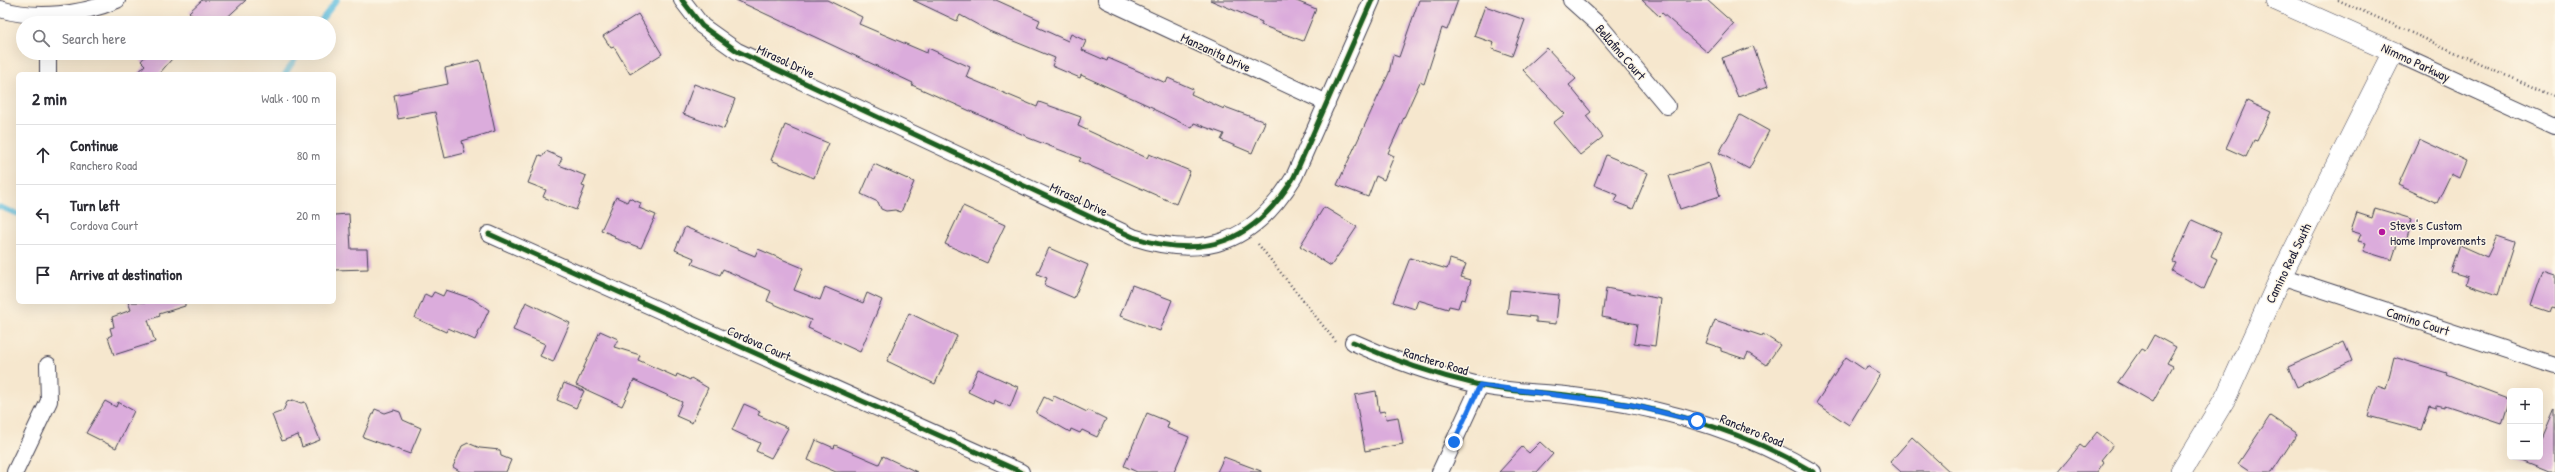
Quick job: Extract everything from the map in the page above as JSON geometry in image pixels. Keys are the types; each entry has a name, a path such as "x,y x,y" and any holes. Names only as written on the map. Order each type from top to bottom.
{"street":[{"path":"59,16 117,0"},
{"name":"Mirasol Drive","path":"682,0 702,26 737,51 1134,237 1173,247 1192,247 1233,237 1252,227 1267,215 1281,198 1294,177 1372,0"},
{"name":"Manzanita Drive","path":"1106,0 1327,103"},
{"name":"Bellafina Court","path":"1571,0 1600,26 1667,106"},
{"name":"Nimmo Parkway","path":"2276,0 2555,126"},
{"path":"0,9 34,16"},
{"name":"Camino Real South","path":"2181,472 2226,397 2281,276 2394,52"},
{"path":"48,60 48,72"},
{"name":"Cordova Court","path":"489,234 1021,472"},
{"name":"Camino Court","path":"2281,276 2555,366"},
{"name":"Ranchero Road","path":"1353,342 1426,371 1480,385 1632,405 1697,421 1750,439 1786,455 1813,472"},
{"path":"15,472 49,401 48,365"},
{"path":"1440,472 1480,385"}],"path":[{"path":"2338,0 2555,97"},
{"path":"1258,244 1337,345"}],"building":[{"path":"202,0 246,0 229,16 193,16 189,12"},
{"path":"736,0 827,0 862,17 859,24 927,53 928,48 970,67 966,77 1037,107 1039,102 1081,117 1078,126 1147,158 1149,154 1190,171 1176,204 1079,161 1081,158 1026,137 912,85 913,83"},
{"path":"913,0 996,0 1040,20 1037,27 1068,41 1071,34 1086,41 1082,50 1107,61 1108,58 1166,83 1168,78 1193,89 1191,94 1224,109 1225,107 1265,122 1252,153 1221,140 1224,134 1194,123 1192,128 1153,109 1154,108 1081,75 1080,78 1052,66 1055,58 989,31 960,15 957,21"},
{"path":"1210,0 1294,0 1316,9 1303,41 1261,25 1262,22"},
{"path":"1419,0 1458,0 1447,30 1442,28 1424,84 1420,82 1388,153 1394,156 1384,180 1376,176 1368,197 1337,185 1389,73 1393,55 1399,57"},
{"path":"1642,0 1707,0 1734,24 1708,53 1662,13 1659,16"},
{"path":"1485,6 1525,20 1512,56 1492,49 1494,43 1474,36"},
{"path":"638,14 662,54 630,74 614,47 611,48 603,36"},
{"path":"1753,46 1768,86 1738,97 1722,58"},
{"path":"1547,48 1576,79 1569,85 1591,112 1586,116 1603,137 1580,155 1553,123 1565,114 1523,70"},
{"path":"171,60 161,72 139,72 145,65 141,61"},
{"path":"480,60 495,131 462,141 465,153 445,158 435,112 398,119 394,95 448,84 445,68"},
{"path":"694,84 735,99 724,129 683,114"},
{"path":"2247,101 2271,112 2257,141 2254,140 2246,157 2226,148"},
{"path":"1740,115 1769,131 1749,169 1719,153"},
{"path":"785,125 828,143 814,178 771,160"},
{"path":"2419,139 2466,161 2459,178 2451,174 2437,203 2398,185"},
{"path":"546,151 562,158 559,165 586,176 582,186 585,187 576,210 543,197 546,190 528,183 539,155 543,156"},
{"path":"1606,155 1648,173 1633,209 1615,202 1618,195 1594,185"},
{"path":"1709,163 1720,196 1680,209 1669,176"},
{"path":"874,164 914,182 901,212 895,210 886,211 881,209 878,202 861,194"},
{"path":"616,197 627,202 629,198 641,203 639,208 656,215 641,248 614,238 615,236 601,230"},
{"path":"963,206 1005,225 987,263 945,244"},
{"path":"1324,207 1357,227 1331,266 1300,246"},
{"name":"Steve's Custom Home Improvements","path":"2375,208 2412,219 2406,241 2399,239 2392,260 2363,251 2366,243 2358,241 2361,234 2351,231 2357,213 2372,218"},
{"path":"349,214 351,249 367,249 368,269 336,270 336,215"},
{"path":"2192,220 2221,233 2211,256 2217,259 2204,289 2172,271 2176,263 2173,262"},
{"path":"685,227 755,256 758,249 803,268 794,290 820,300 825,287 863,303 867,293 882,300 860,352 808,328 811,320 767,301 771,291 723,269 720,275 692,264 694,258 675,250"},
{"path":"2497,236 2515,242 2498,295 2466,284 2468,277 2451,272 2460,245 2487,257"},
{"path":"1049,248 1088,265 1074,298 1044,285 1047,278 1037,274"},
{"path":"1410,258 1447,269 1450,259 1466,264 1461,277 1471,280 1465,300 1461,299 1458,308 1449,306 1448,309 1418,300 1415,309 1393,302"},
{"path":"2543,271 2555,275 2555,308 2551,307 2549,312 2531,306"},
{"path":"1132,285 1172,300 1160,331 1120,316"},
{"path":"1606,288 1661,299 1655,346 1634,343 1637,324 1602,317"},
{"path":"446,290 473,299 489,310 475,340 448,328 446,332 415,318 425,294 431,297 434,292 443,296"},
{"path":"1510,290 1559,295 1556,324 1536,322 1536,317 1507,314"},
{"path":"526,302 570,323 553,362 540,356 545,344 513,330"},
{"path":"129,304 185,304 185,306 159,314 160,316 148,320 155,342 114,355 108,337 112,335 110,328 114,327 112,317 131,310"},
{"path":"909,313 957,336 935,384 887,361"},
{"path":"1715,320 1762,336 1763,334 1780,345 1766,365 1748,353 1745,359 1721,351 1721,348 1706,343"},
{"path":"600,331 618,339 614,347 640,355 638,360 676,377 677,374 690,380 691,378 708,388 692,423 676,416 682,402 634,380 622,406 576,385"},
{"path":"2154,335 2176,347 2167,363 2173,366 2153,402 2118,382 2141,349 2145,351"},
{"path":"2344,342 2352,361 2297,387 2288,367"},
{"path":"1846,357 1865,370 1867,366 1880,374 1849,425 1816,403"},
{"path":"2394,357 2447,373 2446,375 2507,398 2507,408 2502,424 2445,405 2445,407 2437,405 2437,408 2429,406 2421,430 2368,416 2377,386 2386,389"},
{"path":"978,369 1018,387 1010,407 994,400 993,404 968,392"},
{"path":"564,383 584,391 576,408 557,400"},
{"path":"1376,391 1379,412 1385,411 1386,419 1398,417 1403,444 1365,451 1355,395"},
{"path":"1054,396 1087,412 1088,410 1106,419 1097,437 1082,430 1080,433 1071,429 1070,432 1036,413 1044,397 1052,401"},
{"path":"293,400 301,403 305,402 320,440 302,447 298,435 282,441 272,415 283,411 287,402"},
{"path":"105,401 116,407 118,402 134,411 116,448 86,433"},
{"path":"744,404 760,411 758,415 788,428 771,458 756,451 760,443 732,430"},
{"path":"375,409 385,413 394,410 400,412 403,420 421,428 410,454 363,437"},
{"path":"2555,410 2555,472 2548,472 2518,460 2543,460 2543,438"},
{"path":"1147,413 1169,422 1167,428 1189,437 1174,472 1137,472 1124,466"},
{"path":"2270,416 2297,434 2272,472 2250,472 2238,464"},
{"path":"2097,432 2113,445 2101,460 2104,462 2097,472 2058,472 2080,445 2084,448"},
{"path":"1912,437 1950,472 1901,472 1890,462"},
{"path":"816,440 834,448 835,445 879,464 883,456 917,472 836,472 808,460"},
{"path":"1540,442 1553,454 1537,472 1499,472 1522,447 1529,453"},
{"path":"468,443 480,448 500,450 501,456 511,460 506,472 461,472 453,467 462,446"},
{"path":"1224,457 1261,471 1261,472 1217,472"}],"waterway":[{"path":"324,16 337,0"},
{"path":"286,72 294,60"},
{"path":"0,207 16,213"}],"cycle path":[{"path":"682,0 702,26 737,51 1133,237 1159,244 1183,247 1206,245 1226,240 1245,230 1263,217 1279,199 1294,177 1372,0"},
{"path":"489,234 1021,472"},
{"path":"1353,342 1415,367 1479,385 1598,399 1694,420 1755,442 1813,472"}],"place":[{"name":"Steve's Custom Home Improvements","path":"2382,232"}],"route":[{"path":"1454,442 1480,385 1508,390 1567,395 1632,405 1697,421"}]}
